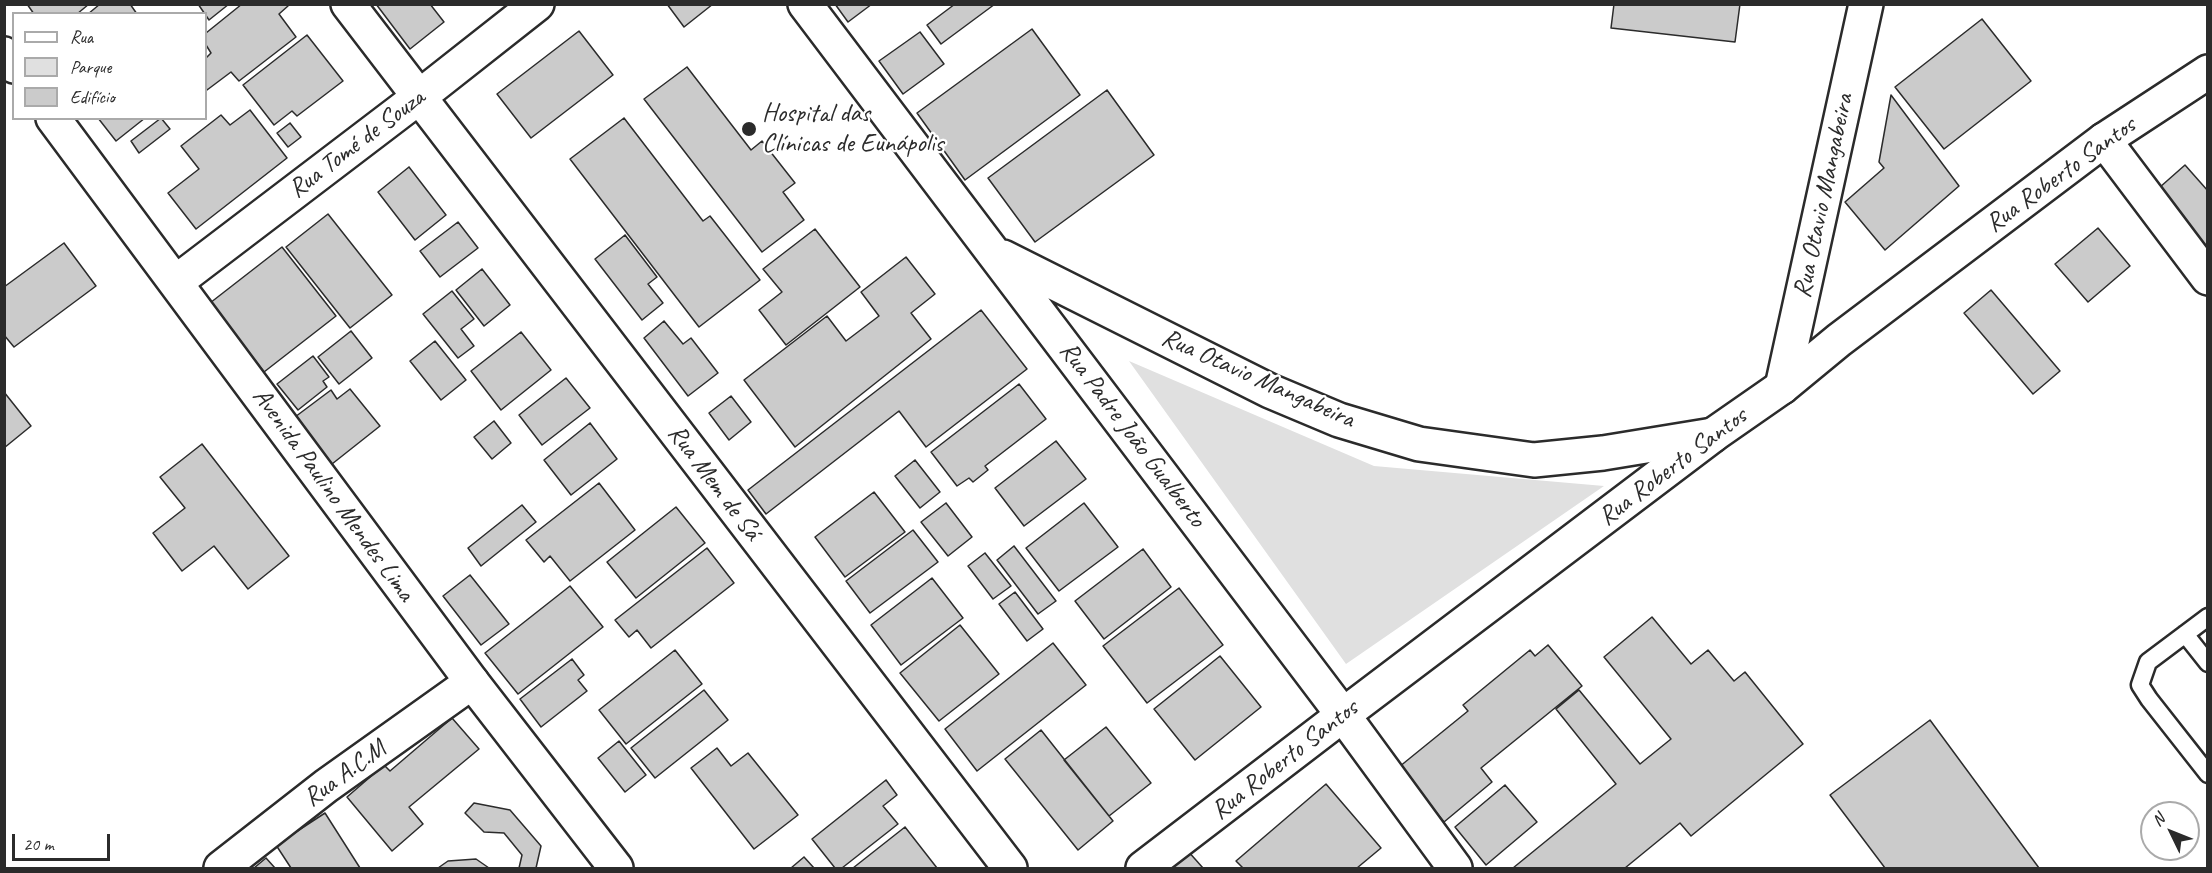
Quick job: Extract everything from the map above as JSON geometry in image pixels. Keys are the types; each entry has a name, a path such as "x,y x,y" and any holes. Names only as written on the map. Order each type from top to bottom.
{"street":[{"name":"Rua Mem de Sá","path":"348,4 1010,868"},
{"name":"Rua Tomé de Souza","path":"176,282 537,4"},
{"name":"Rua Padre João Gualberto","path":"805,4 1343,715 1455,868"},
{"name":"Rua Otavio Mangabeira","path":"1782,387 1866,4"},
{"name":"Rua Roberto Santos","path":"1143,868 1713,435 1782,387 1839,340 2104,141 2208,72"},
{"name":"Avenida Paulino Mendes Lima","path":"54,120 472,682 616,868"},
{"path":"2104,141 2208,278"},
{"name":"Rua Otavio Mangabeira","path":"994,253 1270,391 1339,420 1419,444 1534,460 1603,453 1713,435"},
{"name":"Rua A.C.M","path":"221,868 326,786 472,682"}],"lane":[{"path":"2208,617 2148,662 2140,685 2208,774"},
{"path":"2185,634 2208,663"}],"green space":[{"path":"1129,361 1374,466 1604,486 1346,664"}],"building":[{"path":"27,4 89,4 79,12 33,12"},
{"path":"100,4 130,4 136,12 90,12"},
{"path":"198,4 229,4 209,20 207,12 204,12"},
{"path":"242,4 287,4 288,6 279,14 296,37 239,81 231,72 207,90 207,57 211,53 207,47 207,32"},
{"path":"376,4 430,4 444,22 410,49"},
{"path":"667,4 713,4 684,27"},
{"path":"835,4 872,4 848,22"},
{"path":"955,4 995,4 941,44 927,25"},
{"path":"1614,4 1740,4 1735,42 1611,28"},
{"path":"1982,19 2031,81 1944,149 1895,87"},
{"path":"1032,29 1080,95 965,180 917,113"},
{"path":"579,31 613,75 531,138 497,94"},
{"path":"920,32 944,64 903,94 879,61"},
{"path":"307,35 343,81 297,116 292,111 274,125 243,85"},
{"path":"687,67 751,150 762,141 795,183 783,192 804,220 762,252 644,99"},
{"path":"1107,90 1154,155 1035,242 988,178"},
{"path":"1891,95 1959,186 1885,250 1845,202 1884,168 1879,162"},
{"path":"250,110 287,158 196,229 168,193 199,169 181,146 221,115 230,125"},
{"path":"624,118 703,221 710,216 760,280 699,327 570,159"},
{"path":"100,120 142,120 116,141"},
{"path":"158,120 163,120 170,129 139,153 131,141"},
{"path":"290,123 301,137 288,147 277,133"},
{"path":"2185,165 2208,191 2208,256 2151,195"},
{"path":"409,167 446,215 415,240 378,192"},
{"path":"328,214 392,295 350,328 286,247"},
{"path":"458,222 478,248 440,277 420,251"},
{"path":"2098,228 2130,266 2088,302 2055,264"},
{"path":"815,229 860,287 786,345 759,310 782,292 763,269"},
{"path":"625,235 657,277 648,284 663,303 642,320 595,259"},
{"path":"64,243 96,286 14,347 4,335 4,287"},
{"path":"282,247 336,316 264,372 210,303"},
{"path":"906,257 935,294 911,313 931,339 795,447 744,380 827,316 846,341 879,316 861,292"},
{"path":"482,269 510,305 484,326 456,290"},
{"path":"1991,290 2060,371 2033,394 1964,313"},
{"path":"452,291 474,319 461,329 474,346 458,358 423,314"},
{"path":"981,310 1027,369 926,447 899,411 766,514 748,490"},
{"path":"664,321 683,344 691,338 718,373 688,396 644,338"},
{"path":"351,331 372,358 339,384 318,357"},
{"path":"521,332 551,370 501,410 471,371"},
{"path":"435,341 466,380 441,400 410,361"},
{"path":"313,356 329,377 323,381 327,387 298,410 277,384"},
{"path":"566,378 590,408 542,445 519,415"},
{"path":"1019,384 1046,419 985,466 988,470 973,482 969,478 957,486 931,452"},
{"path":"350,389 380,426 332,464 295,417 331,390 337,399"},
{"path":"4,392 31,426 4,448"},
{"path":"731,396 751,422 729,440 709,413"},
{"path":"494,421 511,443 492,459 474,437"},
{"path":"590,423 617,459 571,495 544,460"},
{"path":"1056,441 1086,479 1024,526 995,488"},
{"path":"202,444 289,556 248,589 214,546 182,571 153,533 185,508 160,477"},
{"path":"915,460 940,492 920,508 895,476"},
{"path":"599,483 635,530 570,581 550,556 544,562 526,540"},
{"path":"874,492 905,532 845,577 815,537"},
{"path":"946,503 972,537 948,556 921,522"},
{"path":"1084,503 1118,547 1059,591 1026,548"},
{"path":"522,505 536,522 481,566 468,548"},
{"path":"676,507 705,543 636,598 607,562"},
{"path":"913,530 938,562 870,613 846,581"},
{"path":"1014,546 1056,601 1038,614 997,560"},
{"path":"707,548 734,583 651,648 637,630 629,637 615,620"},
{"path":"1143,549 1171,587 1104,639 1075,601"},
{"path":"985,553 1011,586 993,599 968,566"},
{"path":"470,575 509,624 481,645 443,596"},
{"path":"932,578 963,618 901,665 871,625"},
{"path":"570,586 603,627 518,694 485,653"},
{"path":"1179,588 1223,645 1147,703 1103,646"},
{"path":"1015,592 1043,629 1027,641 999,604"},
{"path":"1652,617 1691,664 1708,650 1734,681 1745,672 1803,744 1691,836 1680,823 1625,868 1513,868 1616,784 1556,709 1579,690 1640,764 1671,739 1604,657"},
{"path":"960,625 999,674 939,721 900,673"},
{"path":"1053,643 1086,685 977,771 945,729"},
{"path":"1548,645 1582,686 1481,768 1492,782 1444,822 1399,767 1468,711 1463,705 1530,650 1535,656"},
{"path":"675,650 702,684 626,744 599,710"},
{"path":"1220,656 1261,707 1195,760 1154,709"},
{"path":"572,659 584,675 578,680 587,691 541,727 520,699"},
{"path":"704,690 728,720 655,778 631,748"},
{"path":"452,718 479,749 409,807 423,824 392,851 347,797 384,765 390,771"},
{"path":"1930,720 2039,868 1885,868 1830,795"},
{"path":"1106,727 1151,783 1109,816 1064,760"},
{"path":"1041,730 1113,821 1078,850 1005,759"},
{"path":"619,741 646,775 625,792 598,758"},
{"path":"717,748 731,766 748,753 798,815 754,849 691,768"},
{"path":"886,780 897,795 883,806 898,824 842,868 835,868 812,839"},
{"path":"1326,784 1381,848 1357,868 1243,868 1236,861"},
{"path":"1505,785 1537,822 1486,865 1455,827"},
{"path":"474,803 510,810 541,846 536,868 519,868 522,855 504,833 484,832 465,813"},
{"path":"325,813 360,868 291,868 276,845"},
{"path":"905,827 937,868 853,868"},
{"path":"1187,850 1203,868 1166,868"},
{"path":"804,857 814,868 791,868"},
{"path":"266,858 275,868 254,868"},
{"path":"476,859 489,868 438,868 448,861"}],"place":[{"name":"Hospital das Clínicas de Eunápolis","path":"749,129"}]}
